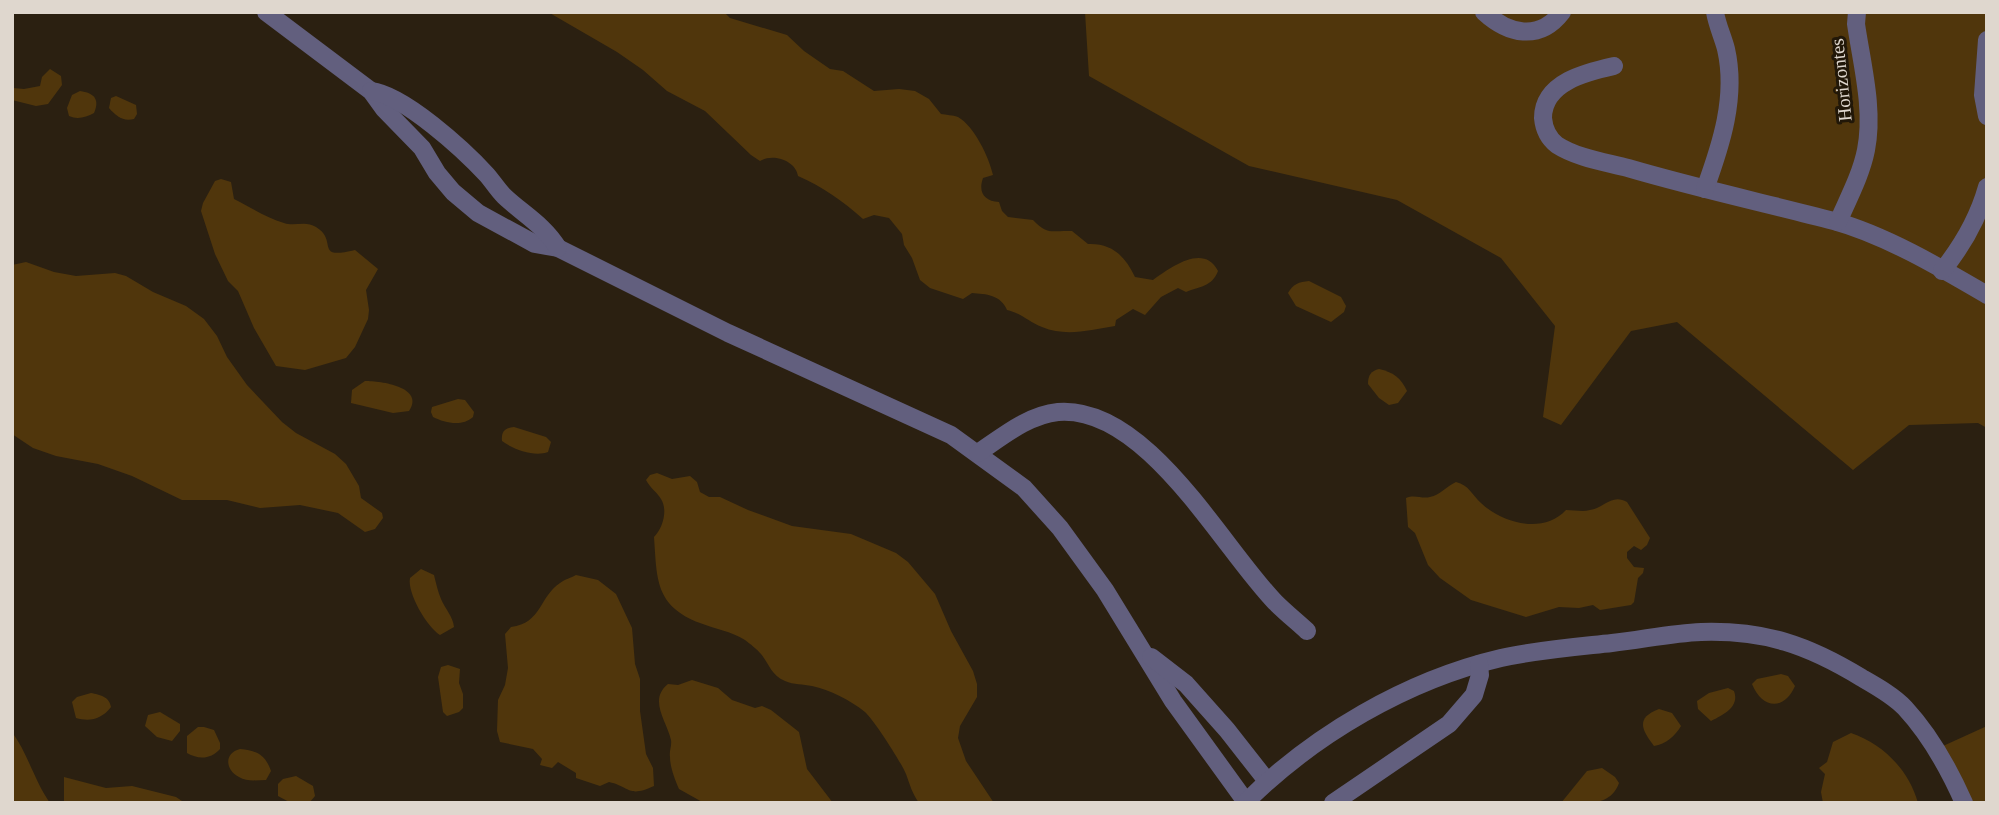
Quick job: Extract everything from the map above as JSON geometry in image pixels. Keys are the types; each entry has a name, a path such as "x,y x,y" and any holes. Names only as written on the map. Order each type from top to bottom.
{"street":[{"path":"266,12 371,92 422,148 437,173 453,192 478,213 536,244 558,247 728,333 951,435 1024,488 1060,528 1105,590 1173,701 1245,802 1267,782 1338,729 1377,705 1427,682 1479,664 1518,656 1700,632 1765,636 1802,646 1846,668 1905,707 1931,742 1964,803"},
{"path":"1484,12 1502,27 1525,32 1548,26 1562,12"},
{"path":"1705,189 1721,147 1729,85 1726,51 1715,12"},
{"name":"Horizontes","path":"1838,222 1866,151 1869,116 1856,24 1857,12"},
{"path":"1987,40 1983,95 1987,116"},
{"path":"1614,65 1591,71 1564,83 1549,96 1543,114 1544,130 1556,144 1581,155 1838,222 1896,246 1987,295"},
{"path":"371,92 381,92 396,99 452,141 504,195 549,232 558,247"},
{"path":"1942,271 1969,232 1981,208 1987,187"},
{"path":"978,453 1031,418 1057,412 1082,413 1107,422 1143,445 1275,602 1307,631"},
{"path":"1142,650 1186,684 1227,730 1267,782"},
{"path":"1333,803 1449,724 1475,695 1480,675 1479,664"}],"shaded area":[{"path":"548,12 724,12 730,18 787,35 830,69 843,71 874,91 915,91 929,99 941,114 956,116 964,121 980,143 993,175 983,178 982,191 989,200 999,202 1008,217 1033,220 1051,231 1072,231 1088,244 1111,248 1127,263 1135,277 1153,280 1178,264 1196,258 1212,263 1218,271 1205,285 1186,292 1178,288 1161,297 1145,315 1133,309 1116,320 1115,326 1078,332 1060,332 1042,327 1007,310 1001,301 992,296 972,293 963,299 930,288 920,280 904,245 902,234 889,218 874,215 863,219 832,195 798,176 789,163 777,158 760,161 705,111 667,91 617,52"},
{"path":"1085,12 1987,12 1987,428 1978,423 1909,425 1853,470 1677,322 1631,331 1561,425 1543,417 1555,326 1501,258 1397,200 1249,166 1089,76"},
{"path":"50,69 61,76 62,85 48,104 36,106 12,100 13,88 40,86 42,77"},
{"path":"80,91 95,98 94,113 82,118 69,116 67,108 72,95"},
{"path":"116,96 136,105 137,114 134,119 120,118 109,108 111,98"},
{"path":"221,179 231,182 234,199 284,223 312,225 323,232 330,251 334,253 355,250 378,269 366,290 368,319 355,347 346,358 305,370 276,366 254,328 238,291 228,281 215,254 201,211 215,181"},
{"path":"26,262 76,276 115,273 126,276 153,292 186,306 204,319 247,385 282,422 296,433 335,454 346,464 359,486 361,498 382,513 383,518 375,529 365,532 338,513 300,505 260,508 227,500 182,500 132,476 98,464 56,456 33,448 12,434 12,265"},
{"path":"1309,281 1341,297 1346,306 1344,312 1331,322 1296,306 1288,293 1297,284"},
{"path":"1379,369 1396,376 1405,386 1407,391 1398,403 1389,405 1379,398 1368,384 1370,374"},
{"path":"365,381 390,384 406,391 411,396 409,411 393,413 351,403 352,390"},
{"path":"458,399 465,400 474,412 469,420 453,423 433,417 432,407"},
{"path":"514,427 546,437 551,442 548,452 525,452 502,441 504,431"},
{"path":"657,473 672,479 690,476 697,482 700,492 709,497 720,497 792,526 851,534 896,553 908,562 935,594 973,671 977,697 960,726 958,738 966,761 994,803 919,803 899,760 865,712 826,690 780,679 759,652 745,640 700,623 674,608 661,589 656,566 654,537 662,524 664,508 661,499 646,480"},
{"path":"1456,482 1467,488 1490,510 1512,521 1524,523 1547,522 1566,510 1595,509 1612,500 1627,502 1650,538 1641,550 1634,546 1627,552 1627,558 1634,567 1644,568 1638,578 1634,602 1631,605 1600,610 1593,605 1579,608 1559,607 1526,617 1471,600 1440,578 1428,565 1415,533 1408,527 1406,498 1434,496"},
{"path":"421,569 434,575 441,599 451,616 454,627 440,635 424,617 412,592 410,578"},
{"path":"576,575 598,580 616,594 632,628 635,664 640,679 640,711 646,754 653,768 654,786 646,789 634,791 609,782 600,786 576,778 576,773 558,762 552,768 540,765 542,759 533,749 500,742 497,731 498,700 505,685 508,668 505,634 511,627 529,620 553,589"},
{"path":"448,665 460,669 463,708 447,716 443,712 438,677 441,667"},
{"path":"1781,674 1788,676 1795,686 1785,700 1773,704 1767,702 1752,684 1757,679"},
{"path":"692,680 718,688 732,700 771,710 799,732 807,769 833,803 704,803 679,789 671,765 671,740 659,697 668,684 678,685"},
{"path":"1728,688 1734,691 1733,706 1711,721 1698,709 1697,701 1709,693"},
{"path":"91,693 106,698 111,707 95,718 76,718 72,702 77,697"},
{"path":"1659,709 1672,713 1681,726 1670,739 1654,746 1643,725 1646,716"},
{"path":"160,712 180,724 180,731 172,741 157,737 145,726 148,715"},
{"path":"1987,726 1987,803 1971,803 1943,746"},
{"path":"198,727 214,730 220,743 220,749 209,757 196,757 187,753 187,736"},
{"path":"12,732 22,749 50,803 12,803"},
{"path":"1851,733 1874,744 1893,760 1908,780 1918,803 1823,803 1821,792 1825,774 1819,768 1827,762 1833,742"},
{"path":"240,749 256,752 263,757 271,771 266,780 245,780 234,774 228,762 231,754"},
{"path":"1602,768 1619,783 1609,797 1587,803 1561,803 1587,771"},
{"path":"296,776 313,786 315,796 309,803 291,803 278,796 278,784 283,779"},
{"path":"64,777 106,788 132,786 176,797 185,803 64,803"}]}
